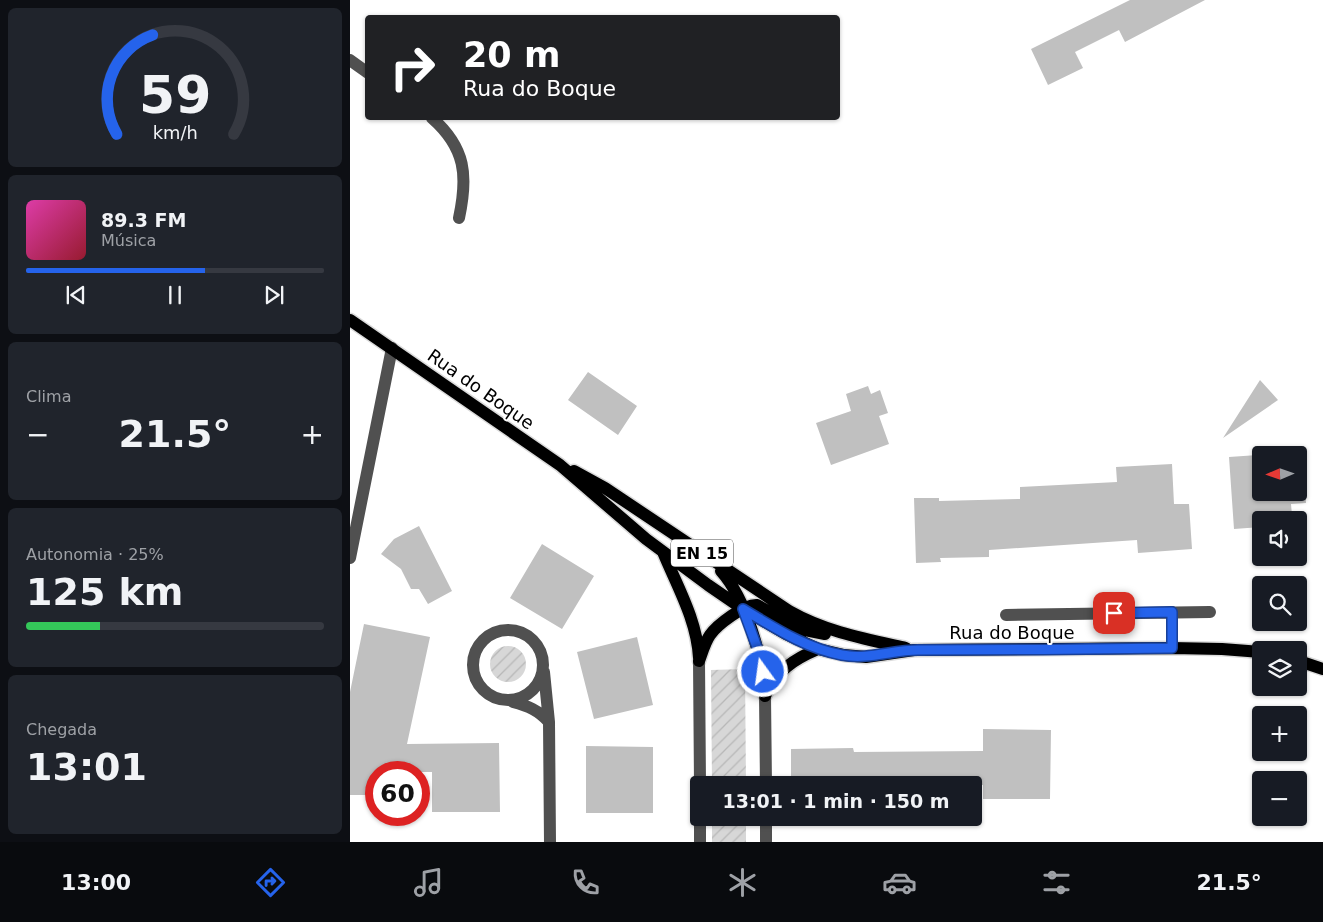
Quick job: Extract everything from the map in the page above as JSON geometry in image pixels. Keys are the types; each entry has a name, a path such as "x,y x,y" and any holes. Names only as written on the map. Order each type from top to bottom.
{"main road":[{"name":"EN 15","path":"350,320 387,345"},
{"name":"Rua do Boque","path":"387,345 560,465 663,552 708,585 743,609 786,634 818,648 858,657 914,650 1172,648 1252,651"},
{"name":"Rua do Boque","path":"560,465 596,482 796,615 846,635 914,650"},
{"path":"663,552 691,619 697,638 700,661"},
{"path":"710,558 731,582 743,609 761,660 766,696"},
{"path":"700,661 711,634 721,624 751,605 757,605 804,630 824,634 846,635"},
{"path":"766,696 771,684 784,667 818,648"},
{"path":"1307,664 1323,669"}],"street":[{"path":"350,60 365,70"},
{"path":"434,120 450,138 458,150 462,162 464,190 459,218"},
{"path":"350,558 387,345"},
{"path":"1172,612 1172,648"},
{"path":"1006,615 1210,612"},
{"path":"549,722 530,706 499,700 488,695 480,687 474,677 474,654 488,636 498,631 520,632 530,637 539,646 543,657 549,722 550,842"},
{"path":"700,661 700,776"},
{"path":"511,701 523,698 533,691 540,682 544,670"},
{"path":"766,696 766,776"},
{"path":"700,826 700,842"},
{"path":"766,826 766,842"}],"shaded area":[{"path":"508,646 515,647 521,651 525,657 525,671 521,677 515,681 508,682 501,681 495,677 491,671 490,664 491,657 495,651 501,647"},
{"path":"745,669 746,776 712,776 711,670"},
{"path":"712,826 746,826 746,842 712,842"}],"building":[{"path":"1130,0 1205,0 1125,42 1119,30 1075,52 1083,68 1048,85 1031,49"},
{"path":"588,372 637,406 618,435 568,400"},
{"path":"1260,380 1278,400 1223,438"},
{"path":"868,386 871,394 880,390 888,413 879,416 889,444 831,465 816,423 851,411 846,394"},
{"path":"1252,455 1252,501 1306,501 1306,503 1291,504 1292,511 1252,511 1252,528 1234,529 1229,457"},
{"path":"1172,464 1174,504 1189,504 1192,549 1138,553 1137,540 989,550 989,557 940,558 941,562 916,563 914,498 939,498 939,501 1020,499 1020,487 1117,482 1116,467"},
{"path":"419,526 452,591 428,604 419,589 411,589 401,569 381,554 394,539"},
{"path":"542,544 594,576 562,629 510,598"},
{"path":"364,624 430,637 407,744 499,743 500,812 432,812 432,772 430,772 430,761 365,761 365,795 350,795 350,692"},
{"path":"637,637 653,705 594,719 577,652"},
{"path":"983,729 1051,730 1050,799 983,799 982,776 791,776 791,749 853,748 854,752 983,751"},
{"path":"586,746 653,747 653,813 586,813"}],"route":[{"path":"763,672 758,650 743,609 804,643 836,654 851,656 866,657 914,650 1172,648 1172,612 1114,613"}]}
